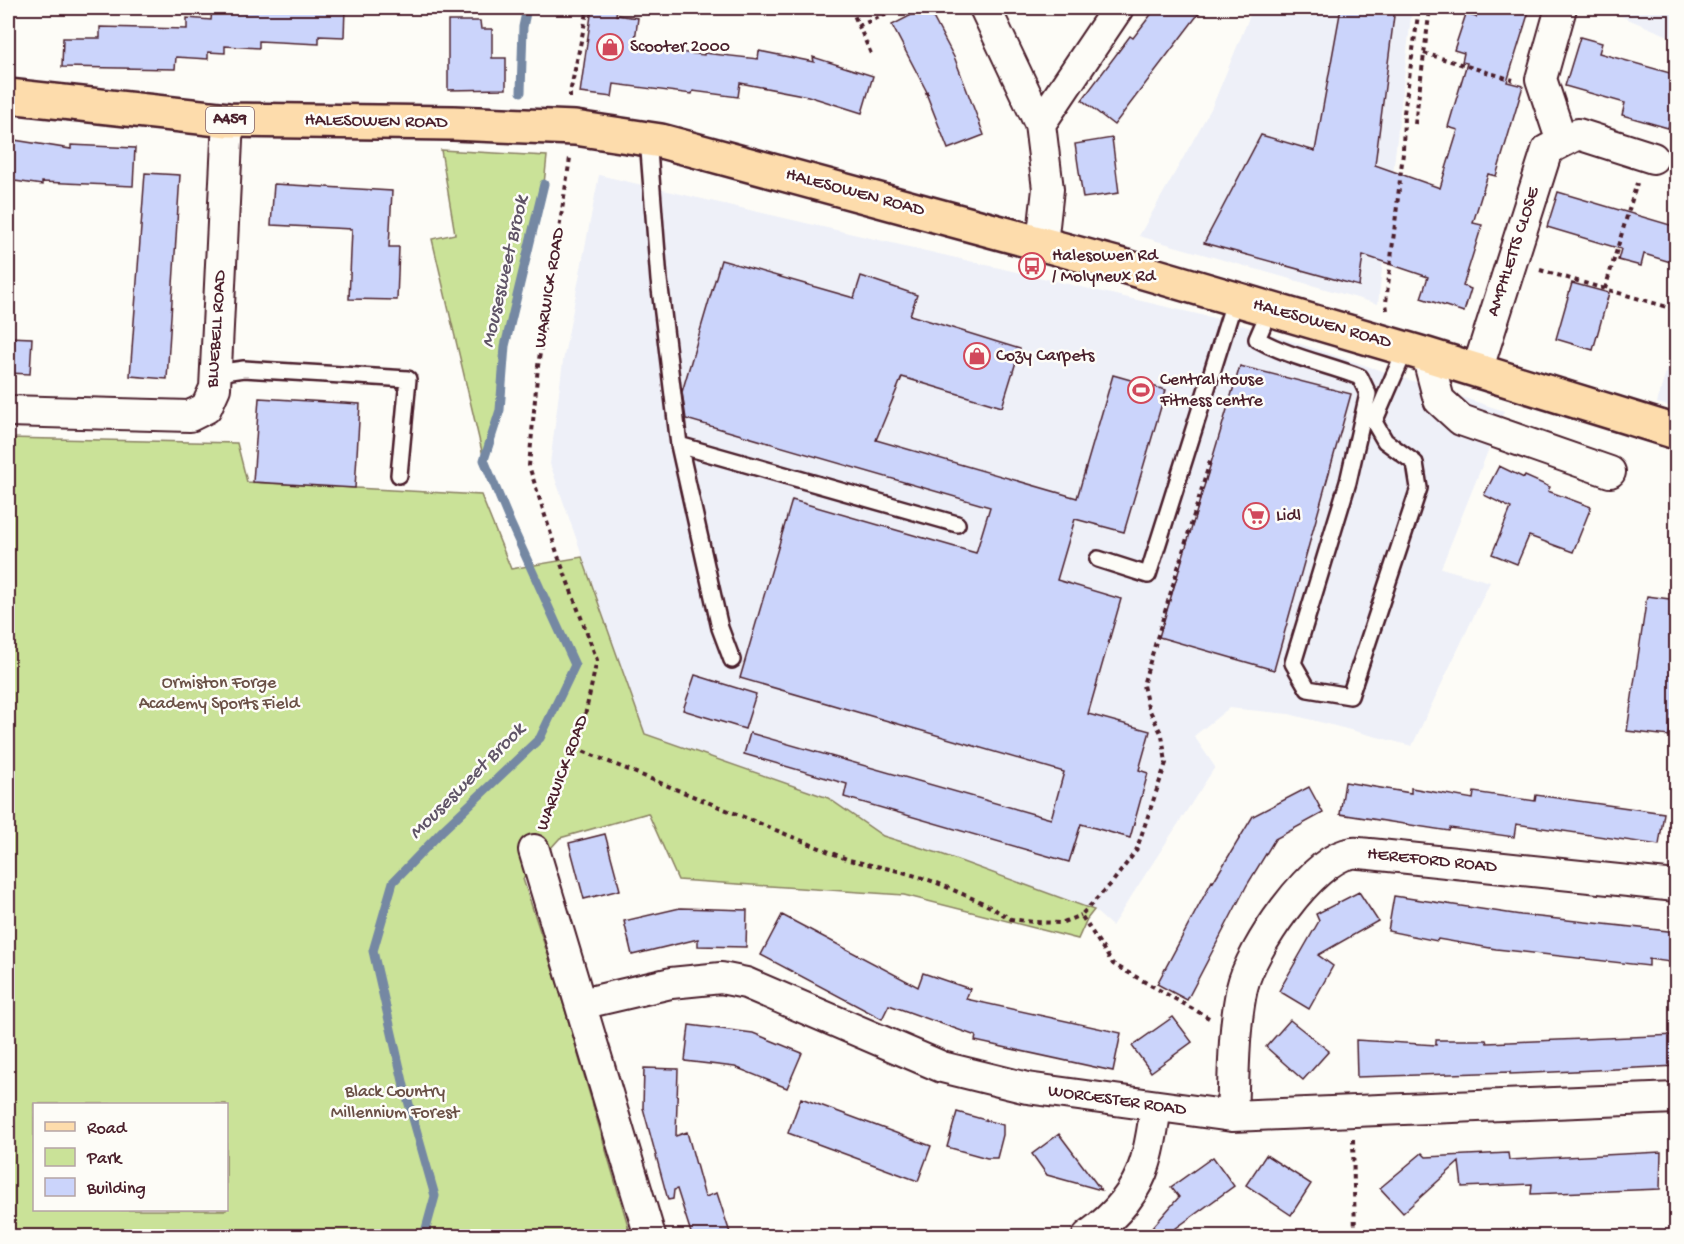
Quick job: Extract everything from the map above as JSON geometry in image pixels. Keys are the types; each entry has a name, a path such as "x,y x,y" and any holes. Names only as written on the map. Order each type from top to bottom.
{"main road":[{"name":"HALESOWEN ROAD","path":"8,96 228,120 453,123 575,128 648,138 1042,244 1235,299 1408,349 1677,432"}],"street":[{"path":"985,8 1040,124 1048,189 1042,244"},
{"path":"1040,124 1118,8"},
{"path":"1561,8 1541,79 1562,142 1578,134 1649,157"},
{"name":"BLUEBELL ROAD","path":"8,411 190,416 206,408 215,388 228,120"},
{"name":"AMPHLETTS CLOSE","path":"1477,371 1547,150 1562,142"},
{"path":"1408,349 1438,400 1461,420 1610,472"},
{"name":"WARWICK ROAD","path":"534,850 650,1236"},
{"name":"HEREFORD ROAD","path":"1232,1116 1236,1033 1242,986 1256,952 1277,917 1311,879 1335,859 1352,853 1677,886"},
{"name":"WORCESTER ROAD","path":"581,1004 670,983 721,978 746,983 942,1067 1027,1088 1232,1116 1677,1098"},
{"path":"1088,1236 1104,1225 1130,1195 1145,1164 1156,1107"}],"lane":[{"path":"648,138 659,280 679,445 720,628 732,660"},
{"path":"1098,559 1148,575 1235,299"},
{"path":"1270,309 1257,339 1278,351 1360,377 1368,394 1348,482 1293,663 1308,689 1350,696 1419,488 1415,463 1385,441 1374,422 1408,349"},
{"path":"216,373 244,369 408,379 399,475"},
{"path":"679,445 957,524"}],"path":[{"name":"WARWICK ROAD","path":"534,850 581,734 597,660 558,556 529,466 538,366 575,128 570,93 588,8"},
{"path":"851,8 872,56"},
{"path":"858,26 901,8"},
{"path":"1408,349 1386,303 1403,153 1404,113 1419,8"},
{"path":"1415,124 1430,8"},
{"path":"1424,53 1545,90"},
{"path":"1605,289 1649,157"},
{"path":"1511,262 1674,309"},
{"path":"575,748 849,860 935,882 983,903 1011,919 1061,924 1081,915 1111,885 1136,851 1166,763 1162,735 1148,707 1143,685 1213,450"},
{"path":"1081,915 1113,964 1236,1033"},
{"path":"1352,1111 1355,1236"}],"shaded area":[{"path":"1253,8 1412,8 1378,304 1139,236 1212,107"},
{"path":"1601,8 1676,8 1676,39"},
{"path":"599,175 1236,323 1504,411 1441,568 1490,582 1412,746 1289,714 1229,708 1194,736 1215,767 1112,926 1094,910 941,854 883,836 828,798 645,734 550,464 563,361"},
{"path":"1676,337 1676,408 1657,403"}],"green space":[{"path":"441,150 547,156 544,184 505,346 500,410 484,460 432,239 455,234"},
{"path":"8,438 237,443 247,482 481,495 511,569 582,557 645,734 828,798 883,836 941,854 1094,910 1078,939 904,895 678,880 648,813 560,838 523,879 558,986 631,1236 8,1236"}],"building":[{"path":"212,8 345,8 344,37 319,36 319,44 259,41 259,48 225,46 225,53 208,52 208,59 176,57 175,69 62,67 63,38 100,38 100,27 187,29 187,18 211,20"},
{"path":"592,8 617,8 616,15 638,18 634,47 758,59 759,51 814,62 813,57 873,76 862,113 808,96 740,83 738,97 693,91 692,94 614,84 612,97 580,93"},
{"path":"928,8 955,59 984,135 948,149 926,93 928,94 892,25"},
{"path":"1156,8 1203,8 1114,125 1082,100 1130,36 1133,38"},
{"path":"1341,8 1395,8 1375,165 1440,188 1458,130 1448,127 1467,63 1462,62 1464,53 1454,50 1466,14 1476,17 1479,8 1530,8 1507,82 1523,86 1496,176 1488,174 1473,223 1482,225 1463,286 1471,289 1464,312 1421,298 1428,277 1363,255 1359,286 1204,243 1261,135 1315,151"},
{"path":"448,21 480,21 481,29 492,29 492,58 506,58 506,89 448,90"},
{"path":"1580,37 1602,43 1599,53 1677,75 1677,100 1668,128 1622,115 1625,103 1565,86"},
{"path":"1112,138 1119,193 1083,198 1075,144"},
{"path":"8,139 71,149 71,145 135,148 133,186 42,182 42,185 8,180"},
{"path":"145,173 180,175 167,379 130,376"},
{"path":"274,184 392,191 389,247 399,247 397,300 349,299 352,229 271,225"},
{"path":"1558,192 1677,227 1677,264 1644,254 1641,266 1618,260 1621,249 1547,227"},
{"path":"721,260 854,298 861,276 917,295 910,315 1020,349 1002,407 902,377 876,440 1077,498 1113,375 1166,390 1124,532 1075,519 1057,580 1121,599 1088,714 1150,731 1139,770 1148,773 1130,838 1081,824 1069,862 844,797 847,784 744,754 750,733 1051,819 1064,772 740,678 792,500 976,553 990,507 686,419 682,392"},
{"path":"1572,283 1609,293 1593,350 1556,339"},
{"path":"8,337 32,338 30,374 8,373"},
{"name":"Lidl","path":"1240,366 1351,394 1274,670 1159,637"},
{"path":"259,398 360,404 355,488 253,482"},
{"path":"1499,466 1550,487 1548,491 1591,507 1573,552 1529,536 1517,564 1492,554 1511,508 1484,495"},
{"path":"1647,596 1677,600 1677,682 1669,736 1627,731"},
{"path":"695,675 756,694 745,729 683,710"},
{"path":"1345,782 1411,793 1411,788 1473,799 1474,792 1535,801 1536,795 1664,813 1659,845 1516,824 1514,837 1450,828 1449,831 1340,814"},
{"path":"1309,787 1323,813 1275,839 1247,885 1187,1000 1157,984 1212,881 1253,816"},
{"path":"605,834 620,890 584,899 569,843"},
{"path":"1359,892 1378,921 1318,955 1333,966 1309,1009 1279,991 1319,921 1316,914"},
{"path":"1394,896 1521,915 1677,932 1677,963 1649,959 1649,966 1496,949 1438,939 1437,941 1388,931"},
{"path":"680,908 747,910 746,947 698,946 698,939 632,955 624,921"},
{"path":"782,915 918,987 923,973 970,989 966,999 1121,1033 1113,1071 975,1041 976,1036 889,1005 882,1019 761,955"},
{"path":"1173,1017 1192,1042 1151,1072 1132,1046"},
{"path":"1290,1020 1329,1051 1303,1080 1266,1047"},
{"path":"689,1025 753,1033 802,1053 787,1088 735,1067 685,1061"},
{"path":"1677,1035 1677,1066 1510,1074 1510,1072 1357,1077 1356,1040 1436,1045 1436,1040 1486,1040 1487,1043"},
{"path":"644,1068 678,1069 676,1136 687,1132 705,1197 717,1193 731,1236 692,1236 677,1189 674,1190 673,1199 668,1200 643,1108"},
{"path":"801,1098 931,1146 918,1181 788,1133"},
{"path":"957,1112 1003,1125 997,1158 987,1158 947,1147"},
{"path":"1059,1134 1101,1190 1047,1175 1032,1154"},
{"path":"1661,1152 1660,1189 1531,1194 1532,1184 1462,1187 1459,1162 1403,1213 1380,1188 1422,1153 1426,1157 1508,1153 1509,1160"},
{"path":"1266,1155 1311,1184 1291,1215 1246,1185"},
{"path":"1213,1157 1234,1186 1165,1236 1145,1236 1179,1197 1171,1187"}],"waterway":[{"name":"Mousesweet Brook","path":"521,92 523,27 527,8"},
{"name":"Mousesweet Brook","path":"424,1236 435,1196 405,1090 373,951 393,882 443,830 540,738 575,665 484,460 500,410 505,346 544,184"}],"place":[{"name":"Scooter 2000","path":"610,47"},
{"name":"Halesowen Rd / Molyneux Rd","path":"1032,266"},
{"name":"Cozy Carpets","path":"977,356"},
{"name":"Central House Fitness centre","path":"1141,390"},
{"name":"Lidl","path":"1256,516"}],"park label":[{"name":"Ormiston Forge Academy Sports Field","path":"219,693"},
{"name":"Black Country Millennium Forest","path":"395,1102"}]}
